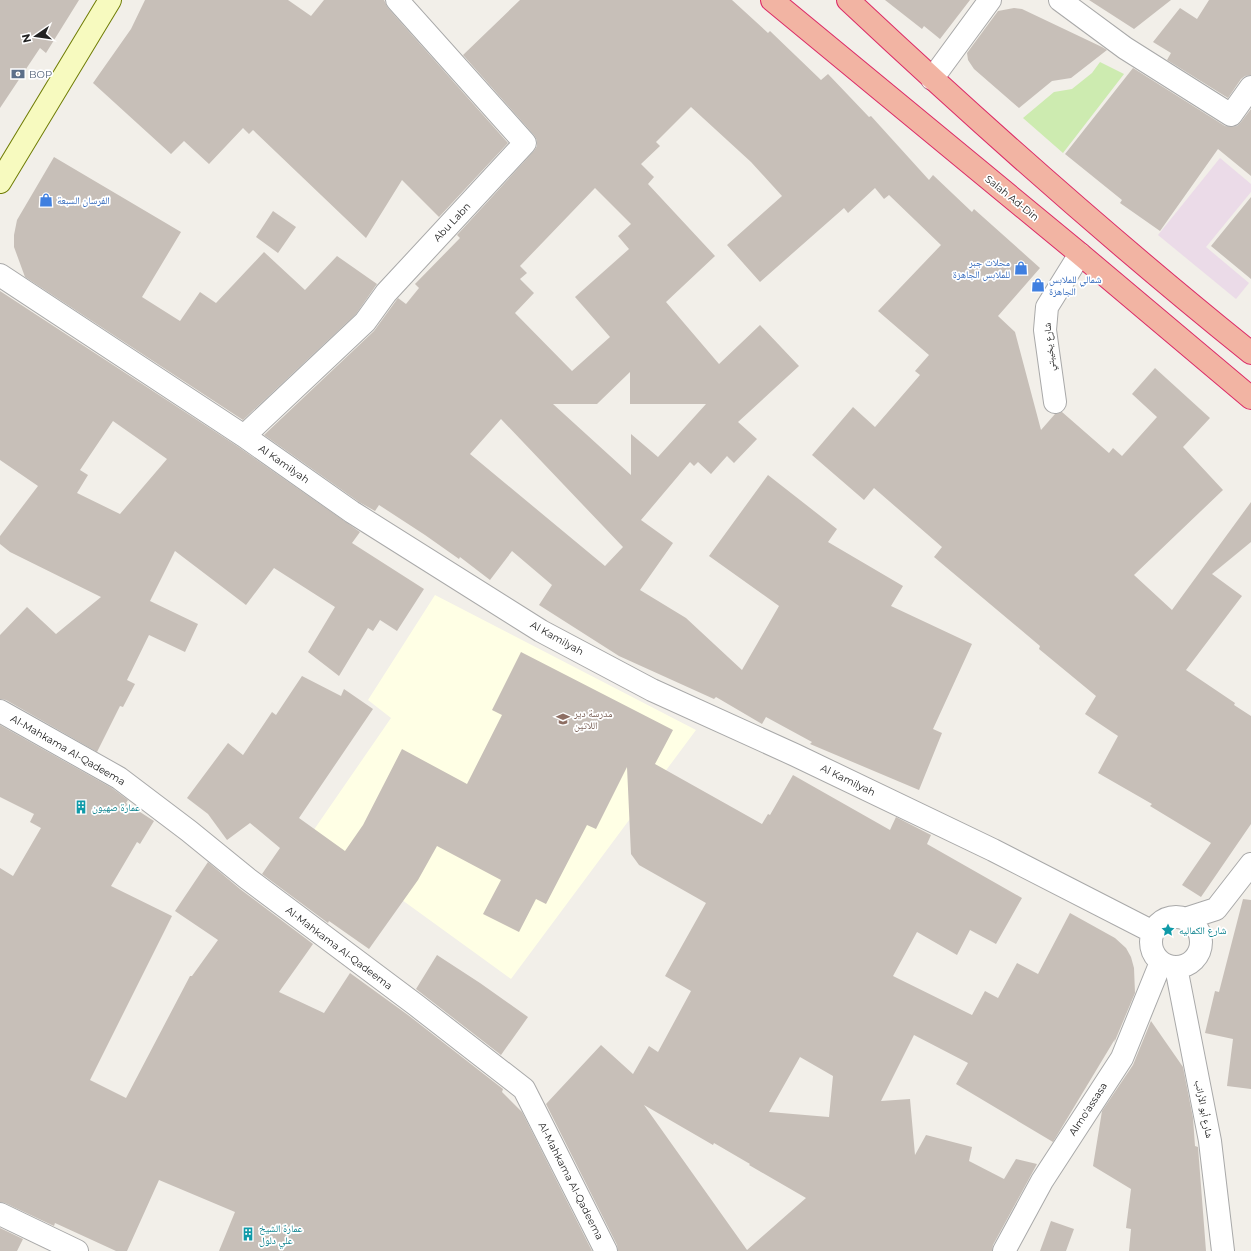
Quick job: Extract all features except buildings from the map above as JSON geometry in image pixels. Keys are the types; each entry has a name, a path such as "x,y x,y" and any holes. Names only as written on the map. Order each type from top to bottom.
{"highway":[{"name":"Salah Ad-Din","path":"772,0 1080,254 1251,398"},
{"path":"848,0 932,79 1166,284 1251,353"}],"main road":[{"path":"0,182 110,0"}],"street":[{"name":"Abu Labn","path":"244,436 365,322 386,293 525,143 397,0"},
{"path":"932,79 990,0"},
{"path":"1060,0 1125,48 1232,115 1251,87"},
{"name":"شارع يخيبتي","path":"1055,402 1045,330 1047,308 1080,254"},
{"name":"Al Kamilyah","path":"0,275 244,436 352,512 541,631 652,690 795,755 993,850 1153,932"},
{"name":"Al-Mahkama Al-Qadeema","path":"0,711 119,778 189,831 248,879 416,1005 524,1089 606,1251"},
{"path":"1185,919 1216,909 1251,864"},
{"path":"1174,917 1185,919 1196,927 1199,935 1200,947 1192,962 1184,966 1168,965 1155,956 1151,940 1153,932 1160,923 1169,918 1174,917"},
{"name":"Almo'assasa","path":"1004,1251 1042,1180 1122,1058 1168,965"},
{"name":"شارع أبو الأرانب","path":"1168,965 1210,1141 1223,1251"},
{"path":"0,1214 77,1251"}],"shaded area":[{"path":"1220,158 1251,184 1251,192 1206,247 1249,283 1236,299 1158,235"},
{"path":"435,595 696,730 511,979 311,834 391,718 368,700"}],"green space":[{"path":"1100,62 1124,74 1063,153 1023,118 1054,92 1072,89 1092,73"}],"place":[{"name":"BOP","path":"18,74"},
{"name":"الفرسان السبعة","path":"46,200"},
{"name":"محلات جبر للملابس الجاهزة","path":"1021,268"},
{"name":"شمالي للملابس الجاهزة","path":"1038,285"},
{"name":"مدرسة دير اللاتين","path":"563,719"},
{"name":"عمارة صهيون","path":"81,807"},
{"name":"شارع الكماليه","path":"1168,930"},
{"name":"عمارة الشيخ علي دلول","path":"248,1234"}]}
